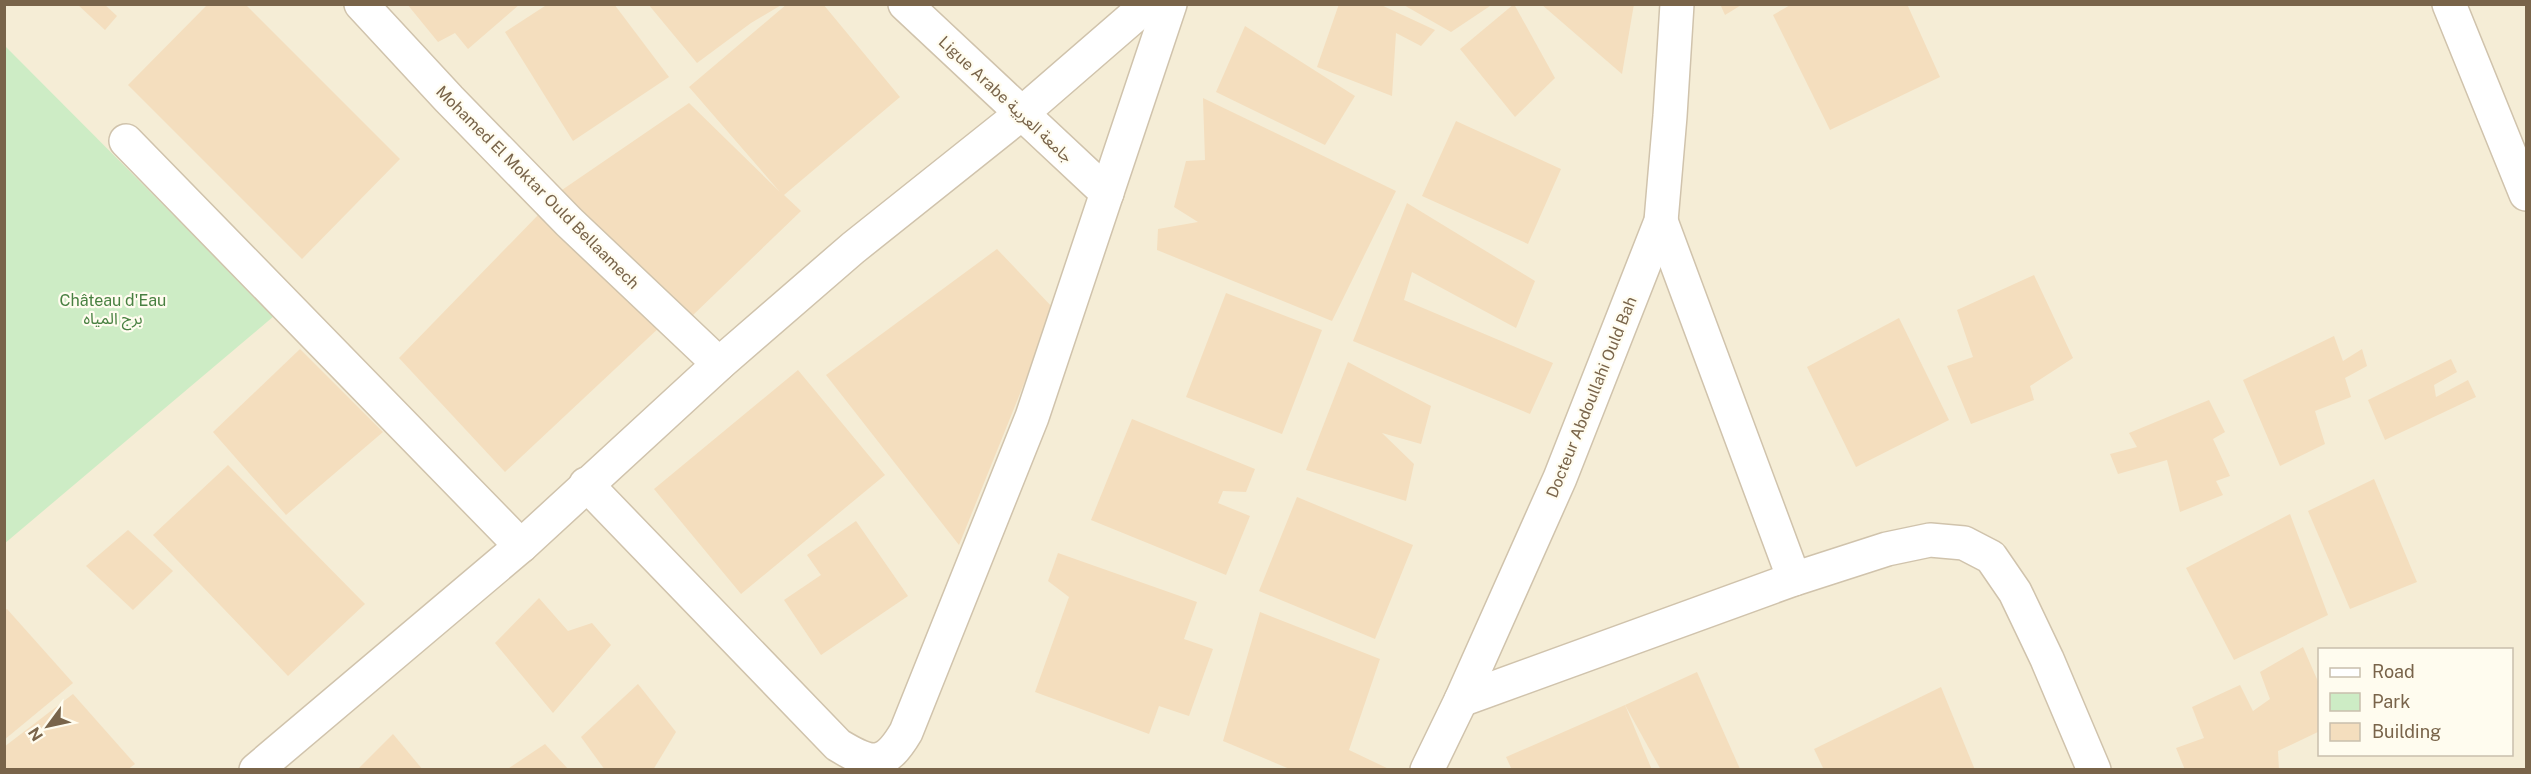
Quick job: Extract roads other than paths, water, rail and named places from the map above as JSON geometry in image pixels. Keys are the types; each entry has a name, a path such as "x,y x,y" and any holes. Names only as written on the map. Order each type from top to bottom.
{"street":[{"name":"Mohamed El Moktar Ould Bellaamech","path":"361,4 448,99 569,222 719,364"},
{"name":"Ligue Arabe جامعة العربية","path":"905,4 1107,193"},
{"path":"255,770 520,546 719,364 853,248 1021,114 1148,4"},
{"path":"586,484 838,745 862,760 878,760 895,751 906,732 1032,417 1170,4"},
{"name":"Docteur Abdoullahi Ould Bah","path":"1427,770 1461,700 1560,478 1660,221 1671,116 1677,4"},
{"path":"2449,4 2526,194"},
{"path":"126,141 520,546"},
{"path":"1660,221 1794,579"},
{"path":"1461,700 1794,579 1887,549 1930,540 1964,543 1991,557 2019,601 2094,770"}],"park label":[{"name":"Château d'Eau برج المياه","path":"113,309"}]}
